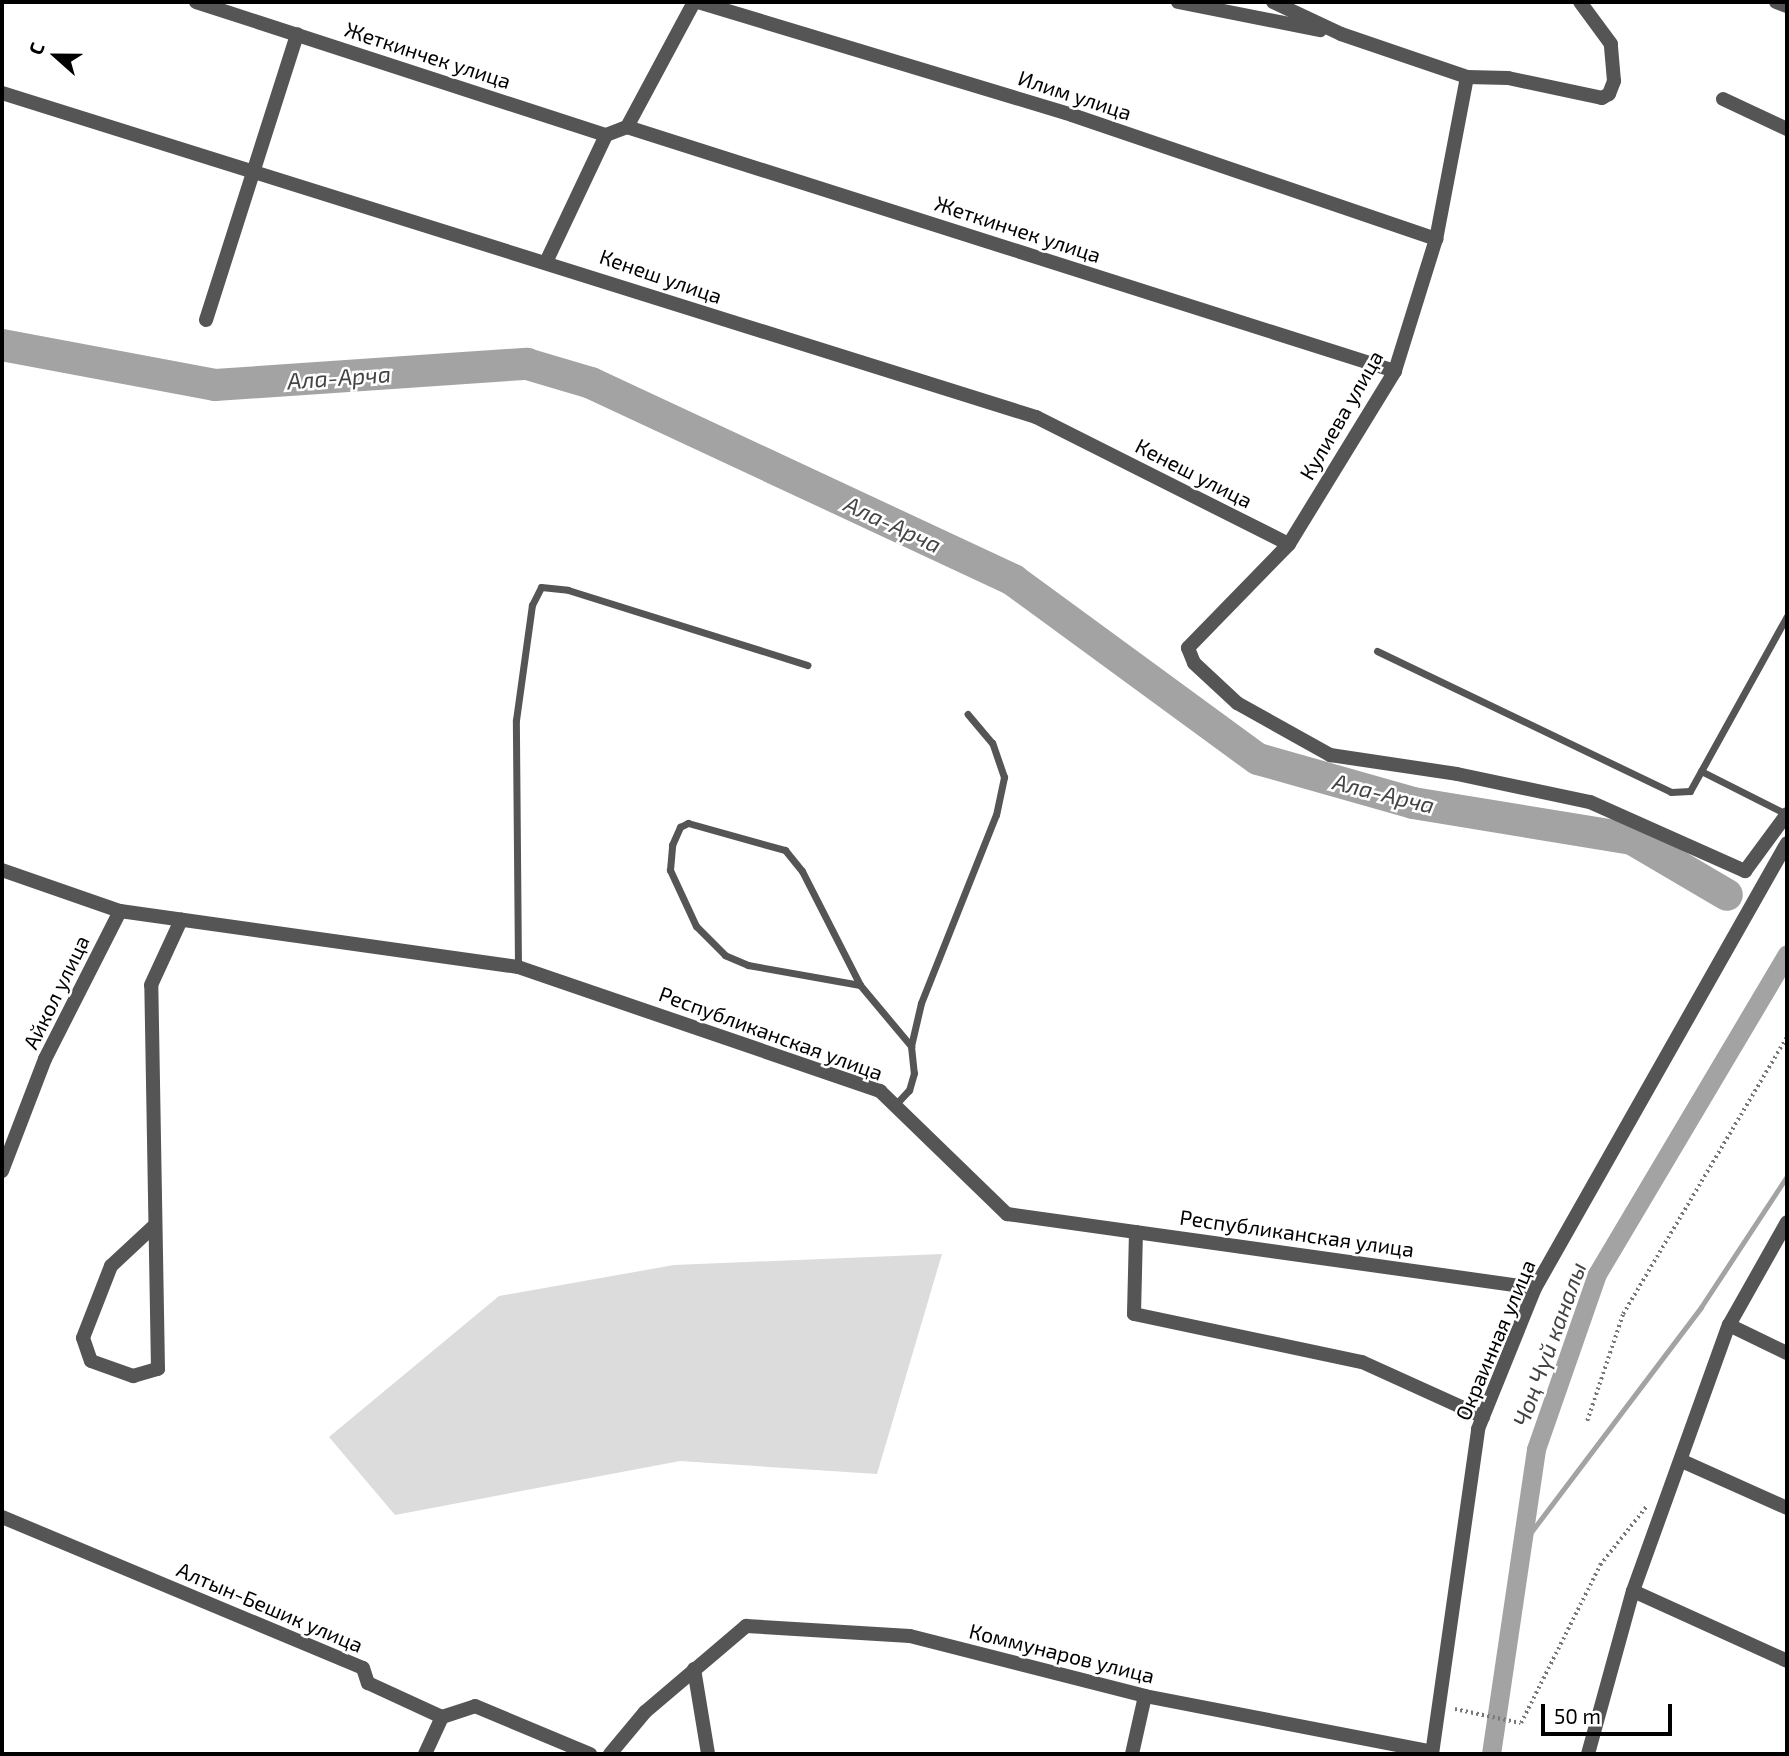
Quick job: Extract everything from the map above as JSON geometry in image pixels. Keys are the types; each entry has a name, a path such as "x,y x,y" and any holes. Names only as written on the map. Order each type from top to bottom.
{"street":[{"name":"Жеткинчек улица","path":"196,2 606,135"},
{"path":"547,260 606,135 627,127 696,2"},
{"name":"Илим улица","path":"696,2 1072,115 1436,239"},
{"path":"1178,2 1341,34"},
{"path":"1273,2 1341,34 1466,77 1508,78 1602,97 1609,94 1614,81 1611,44 1580,2"},
{"path":"1776,2 1787,6"},
{"path":"206,320 297,34"},
{"name":"Кулиева улица","path":"1466,77 1436,239 1395,372 1289,544 1188,648 1194,663 1237,703 1330,755 1481,778 1590,802 1745,871 1786,814"},
{"name":"Кенеш улица","path":"2,93 547,260 1036,417 1289,544"},
{"path":"1723,99 1787,129"},
{"name":"Жеткинчек улица","path":"627,127 1395,372"},
{"name":"Окраинная улица","path":"1432,1753 1483,1417 1535,1288 1787,843"},
{"name":"Республиканская улица","path":"2,870 120,911 518,967 880,1091 1007,1214 1535,1288"},
{"name":"Айкол улица","path":"2,1171 5,1151 46,1059 120,911"},
{"path":"155,1225 111,1266 83,1338 91,1361 133,1376 158,1369 151,985 181,919"},
{"path":"1588,1754 1633,1591 1729,1325 1787,1222"},
{"path":"1136,1232 1133,1314 1362,1362 1483,1417"},
{"path":"1729,1325 1787,1353"},
{"path":"1682,1461 1787,1508"},
{"name":"Алтын-Бешик улица","path":"2,1517 363,1668 369,1683 442,1717"},
{"path":"1633,1591 1787,1661"},
{"name":"Коммунаров улица","path":"694,1669 746,1626 911,1636 1145,1696 1432,1753"},
{"path":"610,1754 645,1712 694,1669"},
{"path":"694,1669 708,1754"},
{"path":"1132,1754 1145,1696"},
{"path":"425,1754 442,1717 475,1706 590,1754"}],"lane":[{"path":"518,967 516,720 532,605 541,587 569,590 808,665"},
{"path":"1377,651 1671,792 1690,791 1787,616"},
{"path":"895,1105 909,1090 914,1073 911,1046 921,1003 996,815 1004,777 992,743 968,714"},
{"path":"1701,771 1786,814"},
{"path":"860,985 748,965 725,955 696,926 670,870 672,845 680,827 688,823 785,850 819,901 860,985 911,1046"}],"path":[{"path":"1587,1421 1623,1314 1787,1037"},
{"path":"1439,1705 1521,1723 1600,1565 1649,1503"}],"shaded area":[{"path":"942,1254 877,1474 680,1461 395,1515 329,1437 499,1296 674,1265"}],"waterway":[{"name":"Ала-Арча","path":"2,345 215,385 527,364 591,383 1013,580 1258,759 1413,803 1632,839 1727,895"},
{"name":"Чоң Чүй каналы","path":"1491,1754 1536,1449 1597,1274 1787,954"},
{"path":"1522,1544 1701,1307 1787,1176"}]}
